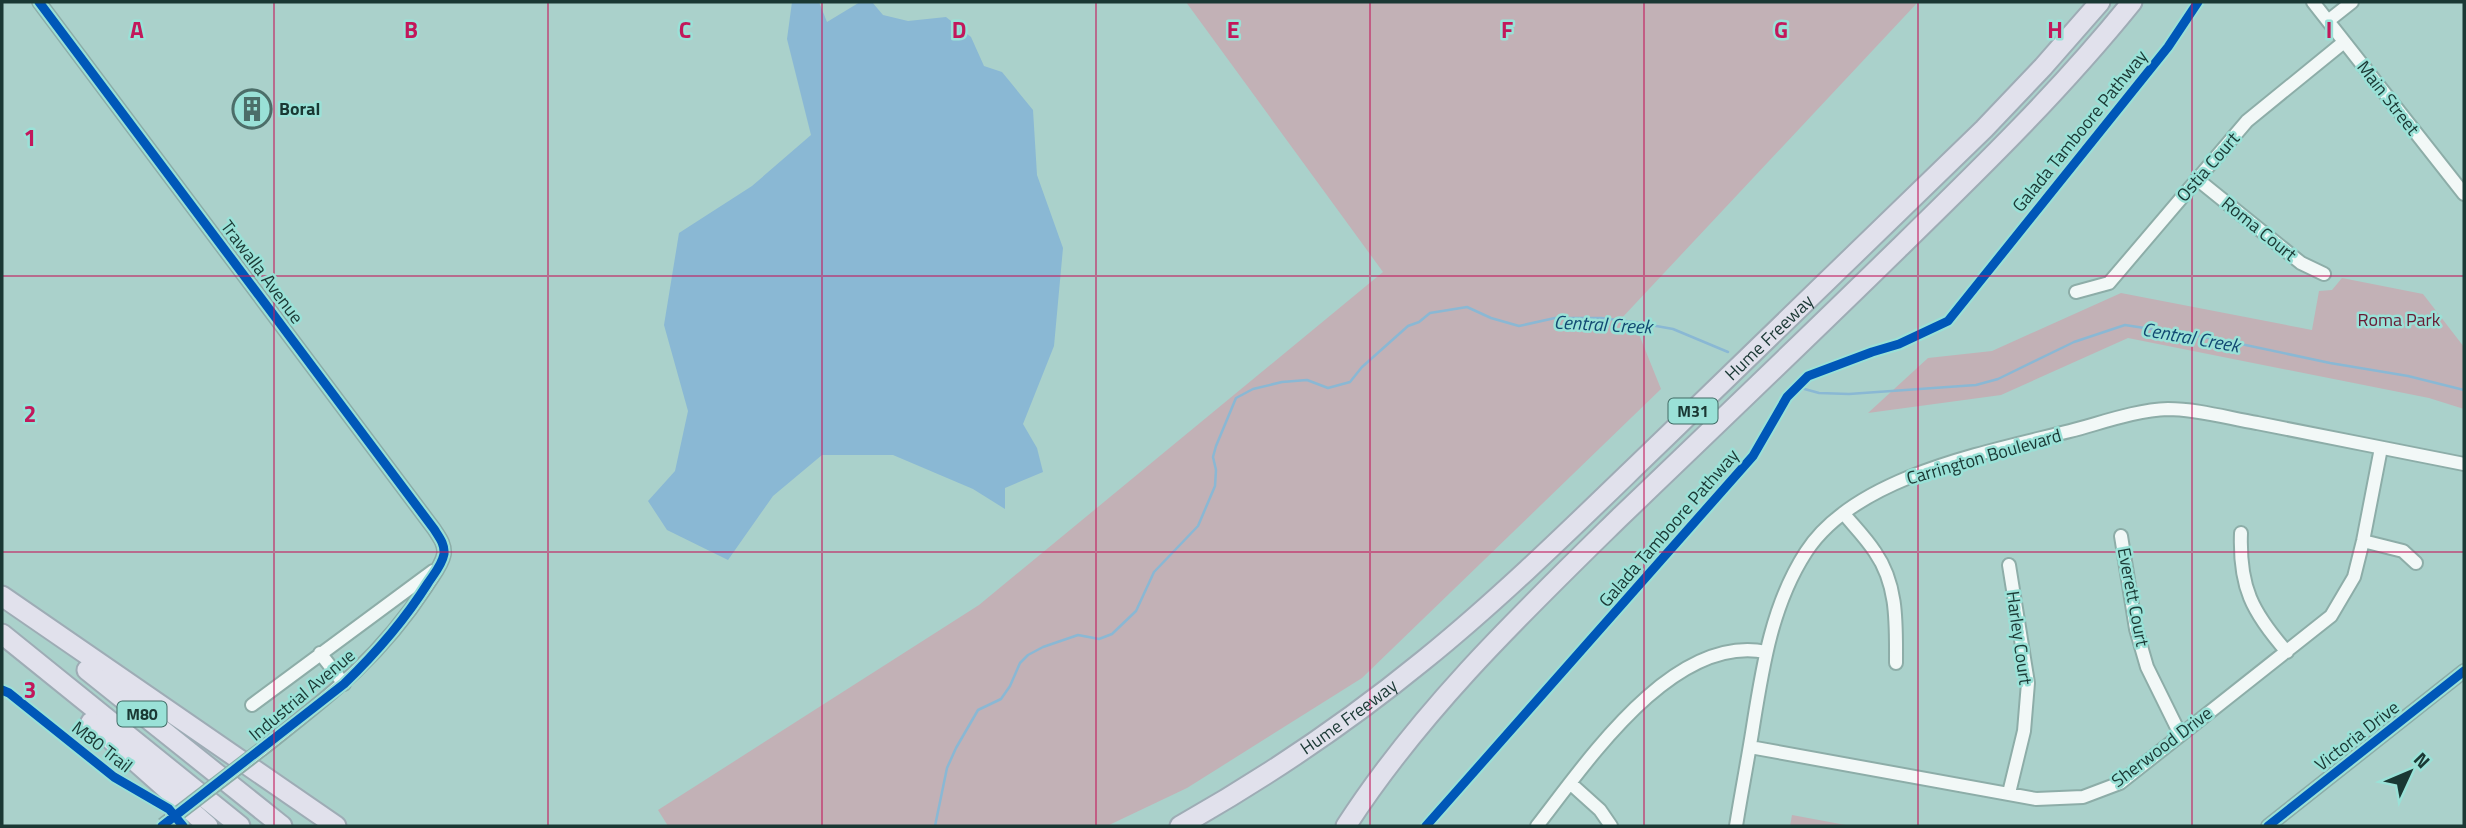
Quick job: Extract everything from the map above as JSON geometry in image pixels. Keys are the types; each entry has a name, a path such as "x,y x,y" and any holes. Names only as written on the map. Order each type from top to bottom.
{"highway":[{"name":"Hume Freeway","path":"1254,781 1398,681 1515,580 1984,129 2100,2"},
{"name":"Hume Freeway","path":"1346,826 1412,736 1490,646 2001,149 2132,2"},
{"path":"2,598 336,826"},
{"name":"M80","path":"2,598 282,826"},
{"name":"M80","path":"2,634 240,826"},
{"path":"2,642 208,826"},
{"path":"1163,826 1254,781"},
{"path":"1180,826 1254,781"}],"street":[{"name":"Trawalla Avenue","path":"39,2 434,529 444,546 439,566"},
{"name":"Main Street","path":"2313,2 2464,193"},
{"path":"2328,21 2353,2"},
{"name":"Ostia Court","path":"2077,292 2109,283 2248,121 2344,42"},
{"name":"Roma Court","path":"2197,179 2301,263 2324,274"},
{"name":"Carrington Boulevard","path":"1736,826 1765,656 1777,610 1811,545 1844,514 1874,493 1909,477 1977,455 2167,409 2314,433 2381,449 2464,464"},
{"name":"Sherwood Drive","path":"1750,747 2036,799 2083,797 2120,783 2331,616 2354,577 2364,541 2381,449"},
{"path":"1844,514 1875,552 1891,583 1896,616 1896,663"},
{"path":"2241,533 2240,562 2246,590 2257,614 2287,652"},
{"name":"Everett Court","path":"2121,536 2136,629 2143,654 2180,734"},
{"path":"2364,541 2403,551 2416,563"},
{"name":"Harley Court","path":"2008,793 2024,731 2028,682 2009,565"},
{"name":"Industrial Avenue","path":"251,705 439,566"},
{"name":"Industrial Avenue","path":"163,826 344,684 384,644 410,611 439,566"},
{"path":"1537,826 1603,740 1686,666 1715,654 1736,652 1765,656"},
{"name":"Industrial Avenue","path":"320,653 344,684"},
{"name":"Victoria Drive","path":"2269,826 2464,671"},
{"path":"1570,783 1600,810 1611,826"}],"green space":[{"path":"1186,2 1918,2 1620,320 1634,322 1661,389 1362,678 1187,788 1107,826 668,826 658,810 979,605 1383,272"},
{"name":"Roma Park","path":"2342,278 2423,294 2464,347 2464,409 2429,398 2128,338 2001,395 1868,413 1928,358 1992,351 2121,293 2312,330 2319,291 2332,290"},
{"path":"1792,815 1851,826 1790,826"}],"water":[{"path":"792,2 819,2 827,22 860,2 872,2 883,15 908,21 946,17 971,37 984,66 1002,72 1033,110 1037,175 1063,248 1054,346 1023,424 1037,448 1043,472 1005,488 1005,509 973,489 893,455 822,455 773,496 728,560 667,530 648,501 675,471 688,411 664,325 679,233 752,186 811,135 787,39"}],"waterway":[{"name":"Central Creek","path":"935,826 947,768 978,710 1001,699 1020,663 1028,655 1078,635 1099,639 1112,634 1136,611 1154,572 1198,526 1215,486 1213,457 1216,446 1236,398 1253,389 1282,382 1307,380 1328,388 1350,382 1362,367 1408,326 1419,322 1430,313 1467,307 1519,326 1555,318 1601,318 1634,322 1673,329 1728,352"},
{"name":"Central Creek","path":"1801,388 1819,393 1849,394 1976,385 1998,379 2074,342 2125,325 2222,340 2408,376 2464,390"}],"cycle path":[{"path":"39,2 434,529 444,547 442,562 419,597 389,636 344,684 162,826"},
{"name":"Galada Tamboore Pathway","path":"1426,826 1753,456 1787,397 1808,376 1899,344 1948,321 2168,47 2198,2"},
{"path":"2268,826 2464,671"},
{"name":"M80 Trail","path":"2,690 114,777 169,809 183,826"}],"place":[{"name":"Boral","path":"252,109"}]}
